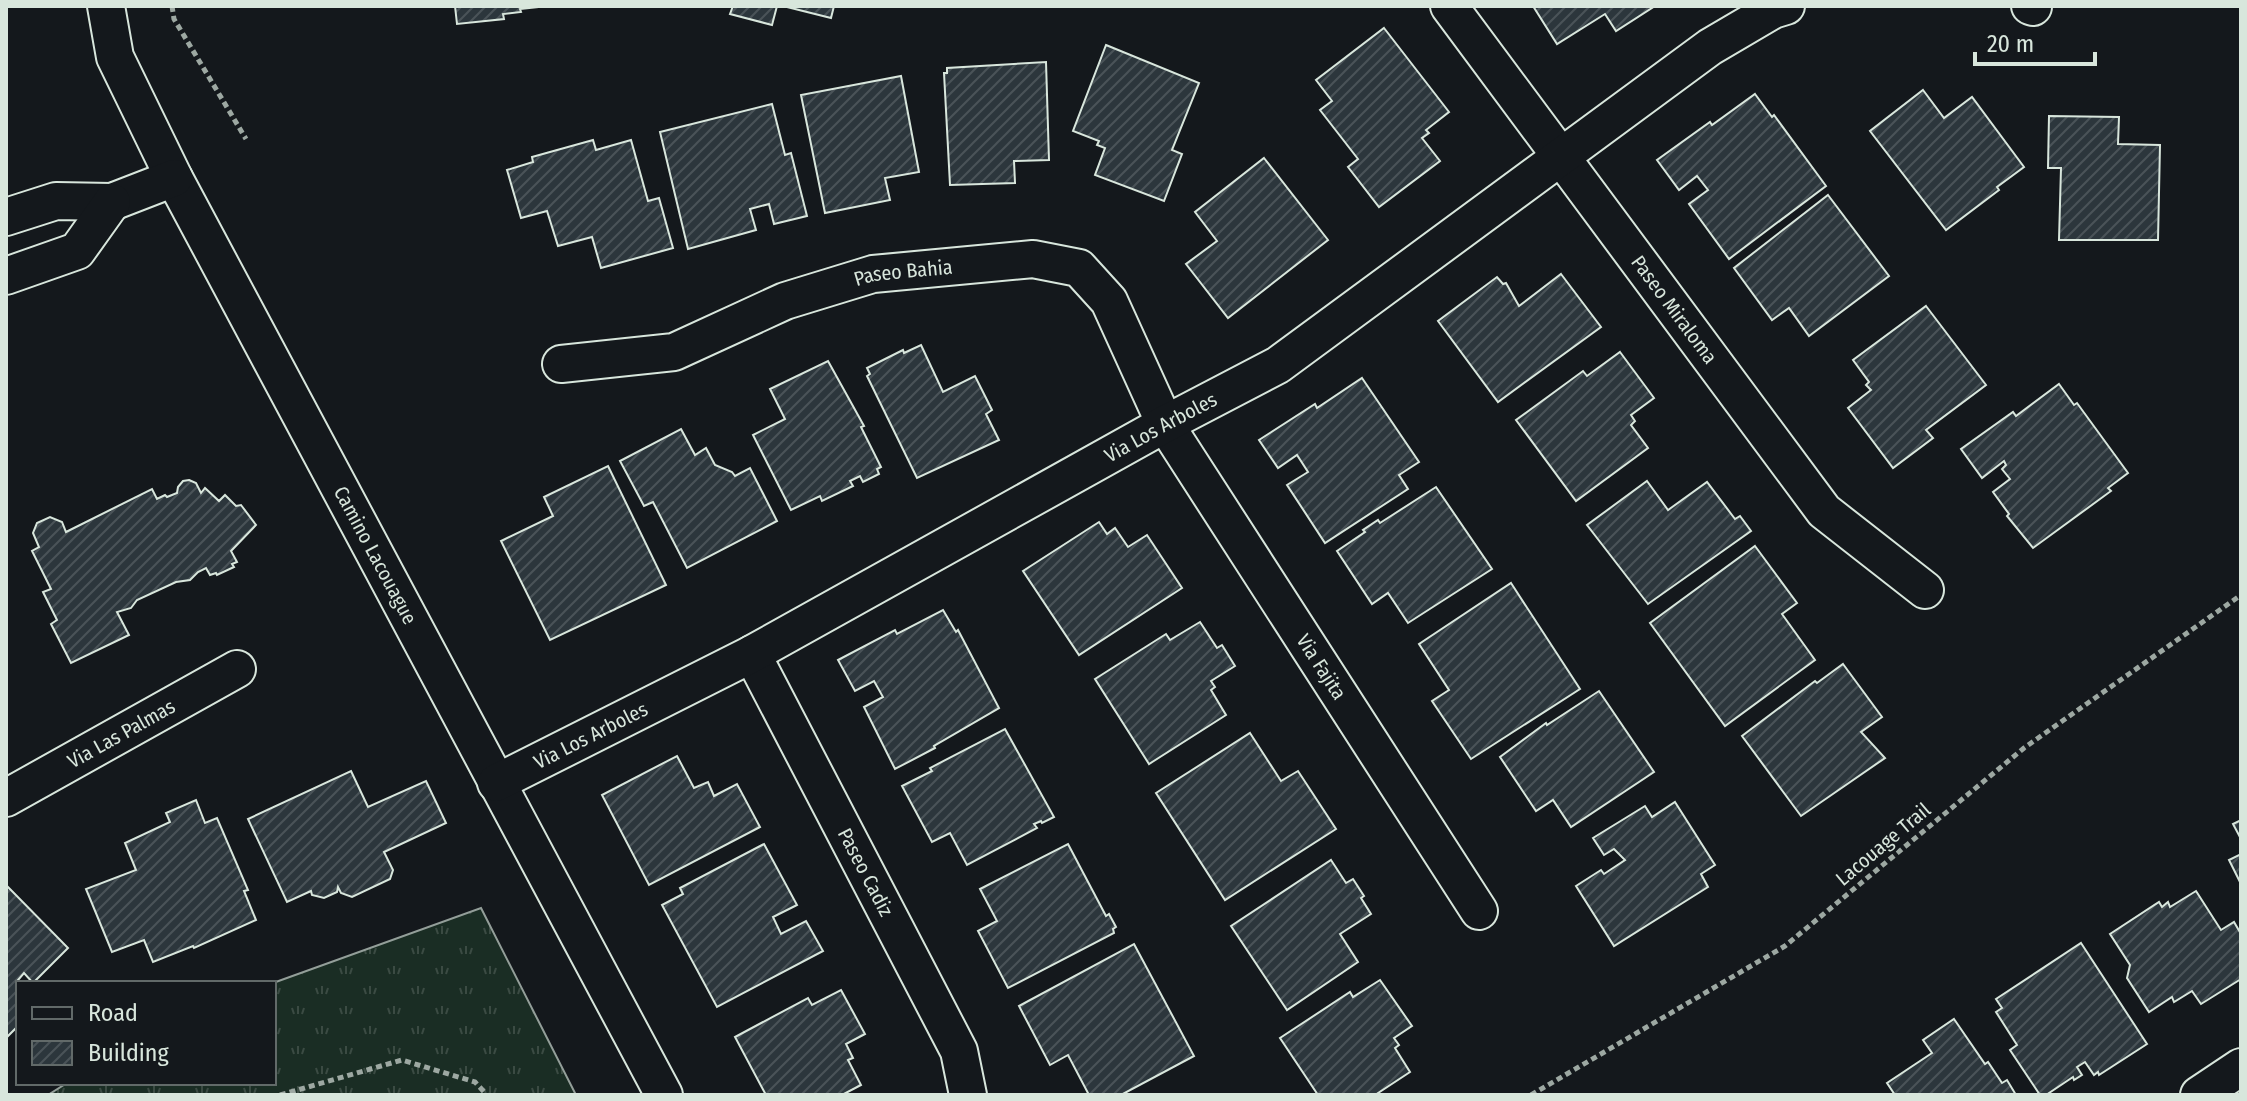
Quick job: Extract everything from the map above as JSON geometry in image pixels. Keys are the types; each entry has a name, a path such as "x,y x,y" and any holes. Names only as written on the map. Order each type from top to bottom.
{"street":[{"name":"Camino Lacouague","path":"106,6 115,57 174,178 664,1095"},
{"name":"Paseo Miraloma","path":"1449,6 1824,511 1925,590"},
{"name":"Via Los Arboles","path":"496,783 752,654 1165,424 1278,365 1710,47 1773,10 1786,6"},
{"path":"6,217 56,201 112,202 174,178"},
{"path":"10,262 77,251 112,202"},
{"name":"Paseo Bahia","path":"561,364 674,352 785,301 873,274 1033,259 1079,268 1109,301 1165,424"},
{"name":"Via Fajita","path":"1165,424 1479,911"},
{"name":"Paseo Cadiz","path":"752,654 959,1051 968,1095"},
{"name":"Via Las Palmas","path":"6,798 237,669"},
{"path":"2199,1095 2241,1067"}],"path":[{"path":"172,6 174,19 246,139"},
{"name":"Lacouage Trail","path":"1531,1095 1785,946 2024,748 2241,595"},
{"path":"280,1095 402,1060 475,1082 487,1095"}],"green space":[{"path":"481,908 576,1095 48,1095 64,1085 276,1085 276,982"}],"building":[{"path":"455,6 548,6 503,14 504,19 457,24"},
{"path":"733,6 777,6 772,25 730,14"},
{"path":"783,6 834,6 831,18"},
{"path":"1533,6 1655,6 1616,31 1605,14 1557,44"},
{"path":"1384,28 1449,112 1426,130 1429,133 1422,138 1440,161 1379,207 1348,167 1358,159 1320,110 1332,101 1316,80"},
{"path":"1106,45 1199,83 1172,150 1182,154 1164,201 1095,175 1105,148 1097,145 1099,141 1073,131"},
{"path":"1046,62 1049,160 1014,161 1015,183 950,185 944,73 947,73 947,68"},
{"path":"901,76 919,172 885,178 890,200 825,213 801,95"},
{"path":"1923,90 1944,118 1972,97 2024,167 1946,230 1870,131"},
{"path":"1755,94 1826,186 1729,259 1689,204 1708,190 1697,176 1679,190 1657,160"},
{"path":"772,104 785,155 791,153 807,216 774,224 769,204 750,209 756,230 688,249 660,132"},
{"path":"2049,116 2119,117 2118,144 2160,145 2158,240 2059,240 2061,168 2048,168"},
{"path":"593,140 596,150 631,140 648,201 659,198 673,248 601,268 592,237 558,246 547,211 521,218 507,170 533,162 532,157"},
{"path":"1264,158 1328,240 1228,318 1186,264 1217,241 1195,212"},
{"path":"1828,195 1889,276 1809,336 1789,308 1772,320 1734,268"},
{"path":"1561,274 1601,327 1498,402 1438,321 1497,277 1503,284 1506,283 1519,306"},
{"path":"1926,306 1986,385 1926,430 1933,438 1893,468 1848,408 1871,390 1866,385 1869,382 1853,360"},
{"path":"921,345 943,392 975,376 992,410 986,414 999,440 917,478 867,376 870,374 867,368 903,350 904,353"},
{"path":"1620,352 1654,398 1631,415 1635,421 1631,425 1648,448 1576,501 1516,420 1583,371 1587,376"},
{"path":"828,361 864,426 861,427 881,467 877,469 879,474 863,482 860,476 850,481 853,486 822,501 820,496 791,510 753,435 785,419 770,389"},
{"path":"1362,378 1419,462 1399,475 1408,489 1325,543 1287,485 1308,472 1297,455 1278,468 1259,440 1315,404 1317,408"},
{"path":"2059,384 2074,405 2077,403 2128,473 2108,488 2111,491 2033,548 2007,516 2009,514 1993,492 2010,479 2002,469 2006,465 2004,461 1982,478 1961,449 2013,412 2016,416"},
{"path":"681,429 695,455 706,448 715,465 735,476 750,468 777,521 687,568 653,502 644,506 620,461"},
{"path":"608,466 666,585 550,640 501,541 553,516 544,497"},
{"path":"183,481 196,483 201,493 205,488 219,501 225,495 236,506 241,505 256,525 231,551 237,562 232,564 234,567 217,575 210,575 206,568 190,580 176,582 137,600 131,608 117,612 129,635 71,663 51,624 57,620 43,592 51,589 32,551 39,547 33,533 37,523 50,517 62,522 66,532 152,489 157,499 177,493"},
{"path":"1647,481 1668,510 1707,482 1735,519 1740,516 1751,531 1648,604 1587,525"},
{"path":"1436,487 1492,569 1408,623 1388,593 1372,604 1337,551 1378,520 1380,523"},
{"path":"1099,522 1107,534 1115,528 1128,547 1147,535 1182,588 1079,655 1023,571"},
{"path":"1755,546 1797,603 1782,614 1815,660 1725,726 1650,623"},
{"path":"1511,583 1580,689 1471,759 1432,701 1449,690 1419,644"},
{"path":"943,610 956,632 958,630 999,708 895,769 864,707 883,697 874,681 855,691 838,660 895,630 897,634"},
{"path":"1200,622 1217,648 1222,645 1235,666 1211,681 1215,687 1211,690 1226,715 1149,764 1095,679 1166,634 1170,640"},
{"path":"1843,664 1882,717 1861,732 1885,758 1801,816 1742,736 1815,681 1817,683"},
{"path":"1599,691 1654,772 1571,827 1553,800 1536,811 1500,757 1546,723"},
{"path":"1005,729 1054,817 1034,824 1037,828 967,865 950,833 932,842 902,786"},
{"path":"1250,733 1281,781 1298,771 1336,829 1225,900 1156,793"},
{"path":"677,756 694,788 708,782 714,796 737,784 760,827 649,885 602,795"},
{"path":"351,771 368,807 426,781 446,823 384,852 393,870 390,879 352,897 341,893 338,887 337,892 324,898 312,895 311,891 287,902 248,819"},
{"path":"196,800 205,823 217,818 248,890 244,891 256,920 194,948 153,962 144,940 112,952 86,889 136,870 125,843 170,822 166,813"},
{"path":"1675,802 1715,865 1701,874 1708,887 1614,946 1576,886 1601,870 1604,874 1625,860 1614,849 1604,855 1593,838 1645,806 1652,817"},
{"path":"2241,820 2241,839 2233,824"},
{"path":"764,844 797,905 773,917 781,934 806,921 823,951 717,1007 662,905 683,894 680,888"},
{"path":"1068,844 1106,916 1109,914 1116,927 1114,933 1008,988 978,931 997,921 980,889"},
{"path":"2241,854 2241,884 2229,860"},
{"path":"1331,860 1346,883 1353,879 1371,914 1340,934 1358,962 1287,1010 1231,926"},
{"path":"6,885 68,948 35,981 24,973 16,981 16,1028 6,1038"},
{"path":"2196,891 2221,930 2234,922 2241,934 2241,979 2201,1004 2192,991 2174,1002 2172,997 2149,1012 2127,978 2130,965 2110,934 2159,902 2162,907 2168,902 2170,907"},
{"path":"2081,943 2147,1044 2099,1075 2098,1072 2094,1075 2085,1062 2077,1067 2082,1075 2074,1080 2073,1077 2046,1095 2040,1095 2010,1050 2017,1045 1996,1012 2002,1008 1996,999"},
{"path":"1134,944 1194,1056 1121,1095 1089,1095 1068,1055 1050,1065 1019,1006"},
{"path":"1380,980 1412,1026 1394,1038 1399,1045 1395,1048 1410,1072 1375,1095 1318,1095 1280,1038 1350,992 1353,997"},
{"path":"841,990 865,1034 846,1044 853,1058 848,1060 861,1085 842,1095 766,1095 735,1037 808,998 812,1005"},
{"path":"1954,1019 1985,1064 1988,1062 2002,1083 2007,1080 2016,1095 1895,1095 1887,1083 1932,1053 1923,1040"}]}
